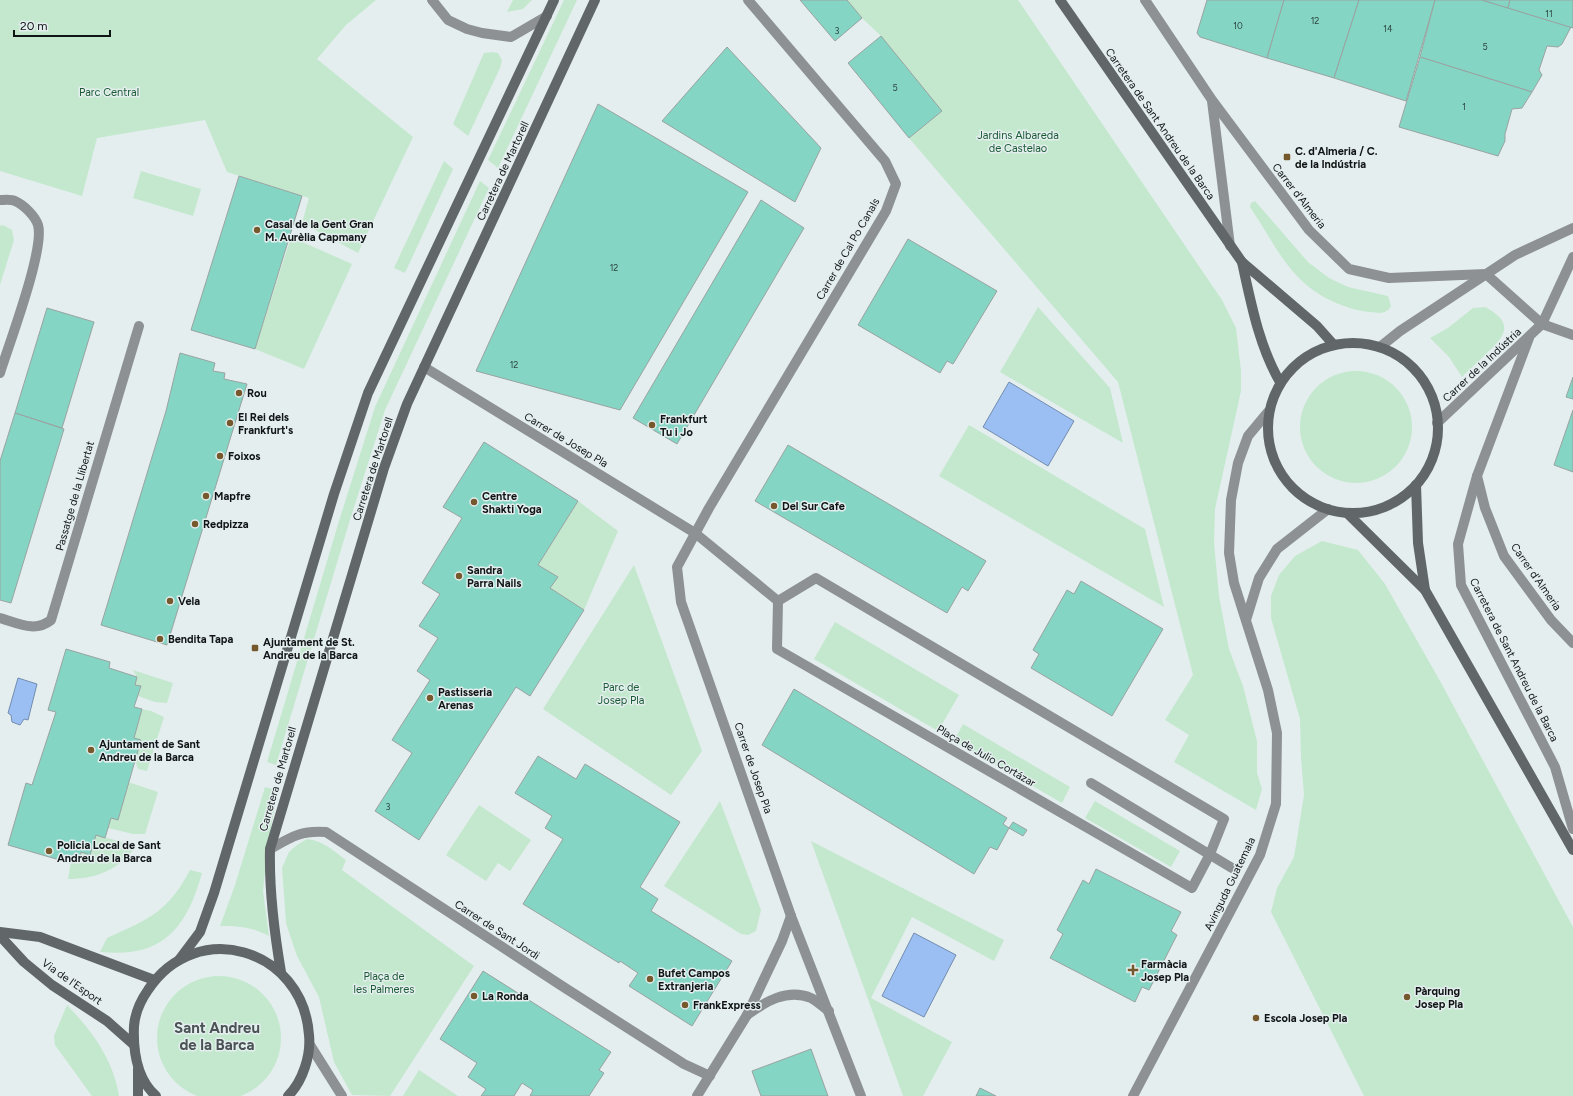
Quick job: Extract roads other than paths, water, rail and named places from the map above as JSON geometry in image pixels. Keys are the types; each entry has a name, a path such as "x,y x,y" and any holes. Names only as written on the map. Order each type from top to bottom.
{"main road":[{"name":"Carretera de Martorell","path":"179,960 200,932 214,893 336,487 368,392 554,0"},
{"name":"Carretera de Martorell","path":"281,972 273,927 270,849 384,468 407,404 595,0"},
{"name":"Carretera de Sant Andreu de la Barca","path":"1060,0 1242,262 1317,326 1333,344"},
{"name":"Carretera de Sant Andreu de la Barca","path":"1242,262 1252,307 1270,364 1280,382"},
{"path":"1369,343 1380,347 1391,351 1410,363 1424,379 1436,405 1438,443 1426,475 1402,499 1391,506 1366,513 1350,515 1313,504 1292,488 1282,477 1268,443 1268,412 1280,382 1301,359 1333,344 1369,343"},
{"path":"1416,485 1418,543 1425,590"},
{"path":"1350,515 1408,575 1425,590 1573,850"},
{"name":"Via de l'Esport","path":"0,932 40,937 154,980"},
{"name":"Via de l'Esport","path":"0,936 24,962 106,1021 134,1044"},
{"name":"Carretera de Martorell","path":"156,1096 138,1067 134,1044 134,1021 142,999 154,980 179,960 204,951 234,950 259,957 281,972 298,993 308,1018 310,1045 304,1071 288,1096"},
{"path":"138,1067 138,1096"}],"street":[{"path":"432,0 448,20 467,29 482,33 511,37 547,16"},
{"name":"Carrer de Cal Po Canals","path":"709,508 886,210 896,184 886,161 748,0"},
{"name":"Carrer d'Almeria","path":"1145,0 1212,100 1309,230 1349,269 1389,278 1486,274"},
{"name":"Carrer d'Almeria","path":"1212,100 1230,246"},
{"path":"0,200 14,200 28,209 37,224 39,236 33,270 0,373"},
{"path":"1380,347 1400,331 1515,256 1573,228"},
{"name":"Carrer de la Indústria","path":"1437,423 1529,338 1542,324 1573,257"},
{"path":"1486,274 1542,324 1573,335"},
{"name":"Passatge de la Llibertat","path":"0,618 35,628 45,625 51,620 139,326"},
{"path":"1477,476 1529,338"},
{"name":"Carrer de Josep Pla","path":"424,367 695,533"},
{"name":"Avinguda Guatemala","path":"1133,1096 1260,855 1276,804 1277,733 1268,690 1234,583 1229,553 1231,500 1238,463 1248,436 1268,412"},
{"name":"Carrer d'Almeria","path":"1477,476 1485,508 1504,556 1551,620 1573,643"},
{"name":"Carretera de Sant Andreu de la Barca","path":"1477,476 1458,544 1461,584 1555,767 1573,829"},
{"name":"Carrer de Josep Pla","path":"709,508 677,567 681,602 791,916 861,1096"},
{"path":"1246,620 1259,578 1277,549 1328,509"},
{"path":"695,533 778,601"},
{"name":"Plaça de Julio Cortázar","path":"816,578 1224,819 1210,854 1192,888 777,649 778,601 816,578"},
{"path":"1091,783 1232,868"},
{"name":"Carrer de Sant Jordi","path":"270,849 309,830 326,832 555,982 684,1064 710,1076"},
{"path":"698,1096 746,1015 782,941 791,916"},
{"path":"746,1015 768,1000 789,994 810,998 829,1011"},
{"path":"310,1045 342,1096"}],"water":[{"path":"1009,382 1074,421 1048,466 983,427"},
{"path":"18,678 37,684 28,720 24,719 20,725 12,722 11,715 8,713"},
{"path":"914,933 956,955 924,1017 882,996"}],"place":[{"name":"C. d'Almeria / C. de la Indústria","path":"1287,157"},
{"name":"Casal de la Gent Gran M. Aurèlia Capmany","path":"257,230"},
{"name":"Rou","path":"239,393"},
{"name":"El Rei dels Frankfurt's","path":"230,423"},
{"name":"Frankfurt Tu i Jo","path":"652,425"},
{"name":"Foixos","path":"220,456"},
{"name":"Mapfre","path":"206,496"},
{"name":"Centre Shakti Yoga","path":"474,502"},
{"name":"Del Sur Cafe","path":"774,506"},
{"name":"Redpizza","path":"195,524"},
{"name":"Sandra Parra Nails","path":"459,576"},
{"name":"Vela","path":"170,601"},
{"name":"Bendita Tapa","path":"160,639"},
{"name":"Ajuntament de St. Andreu de la Barca","path":"255,648"},
{"name":"Pastisseria Arenas","path":"430,698"},
{"name":"Ajuntament de Sant Andreu de la Barca","path":"91,750"},
{"name":"Policia Local de Sant Andreu de la Barca","path":"49,851"},
{"name":"Farmàcia Josep Pla","path":"1133,970"},
{"name":"Bufet Campos Extranjeria","path":"650,979"},
{"name":"La Ronda","path":"474,996"},
{"name":"Pàrquing Josep Pla","path":"1407,997"},
{"name":"FrankExpress","path":"685,1005"},
{"name":"Escola Josep Pla","path":"1256,1018"}],"district":[{"name":"Sant Andreu de la Barca","path":"217,1036"}],"park label":[{"name":"Parc Central","path":"109,92"},
{"name":"Jardins Albareda de Castelao","path":"1018,141"},
{"name":"Parc de Josep Pla","path":"621,693"},
{"name":"Plaça de les Palmeres","path":"384,982"}]}
